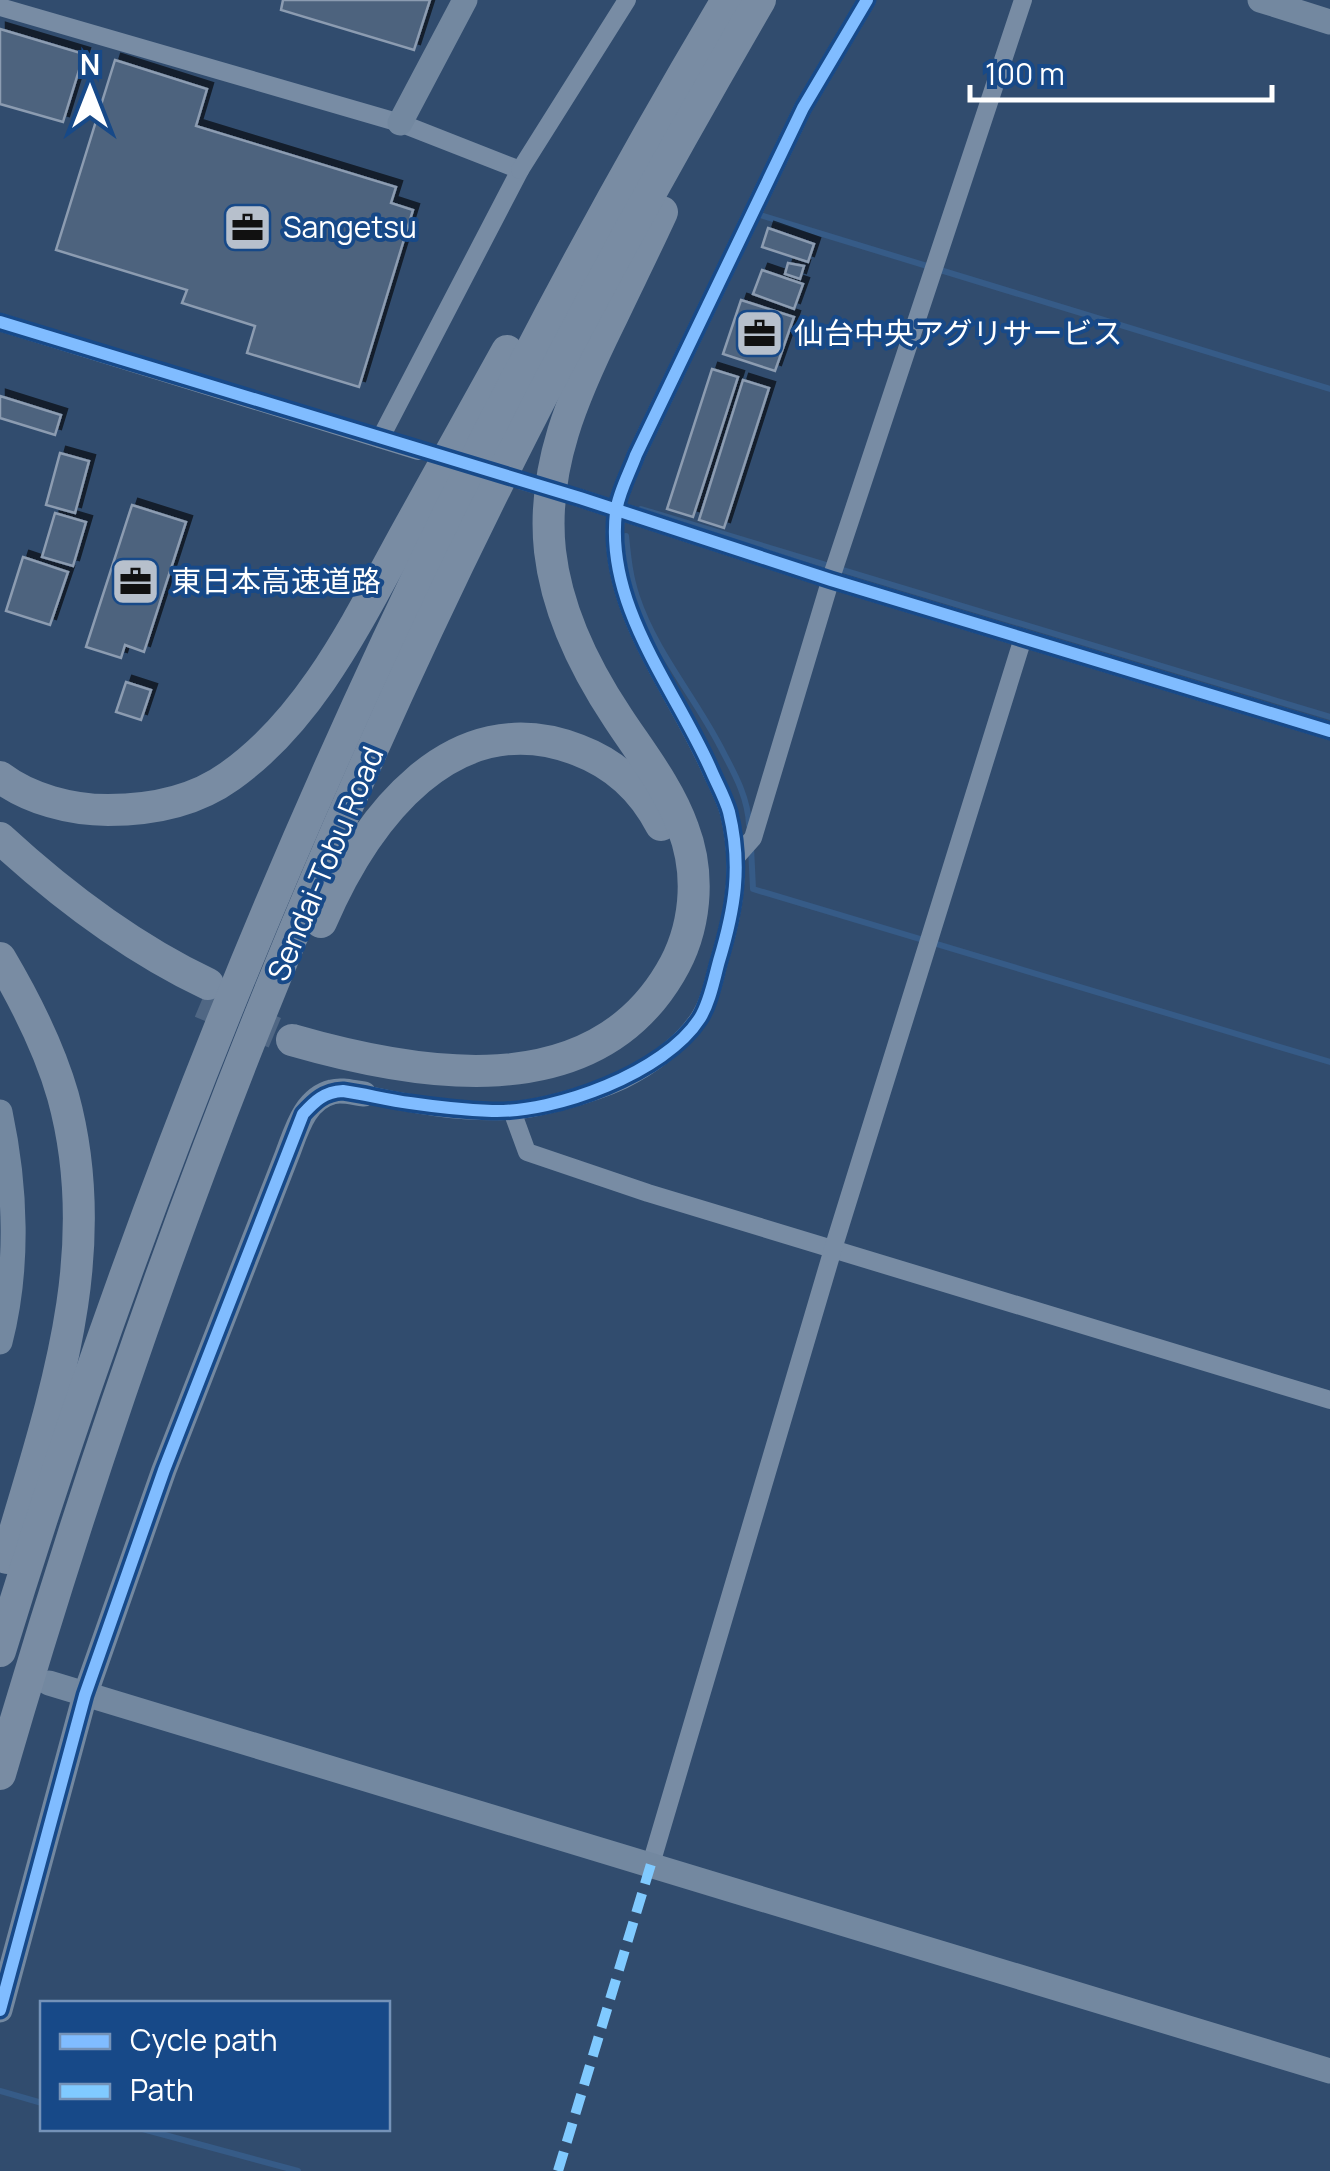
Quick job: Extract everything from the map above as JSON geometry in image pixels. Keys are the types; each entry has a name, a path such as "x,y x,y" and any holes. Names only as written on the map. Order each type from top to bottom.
{"highway":[{"name":"Sendai-Tobu Road","path":"0,1651 81,1401 162,1178 312,806 468,474 617,189 727,0"},
{"name":"Sendai-Tobu Road","path":"0,1774 87,1489 140,1333 278,976 399,691 494,490 572,338 645,200 760,0"},
{"path":"140,1333 209,1191 326,912 353,861 390,806 435,765 462,751 509,738 532,738 590,754 617,770 641,794 660,822 670,853 673,906 666,936 654,962 635,989 588,1028 523,1050 446,1052 296,1031 378,1062 442,1070 512,1070 541,1065 600,1043 624,1027 645,1009 678,959 689,932 693,903 690,850 669,798 593,676 563,612 550,550 550,484 566,420 589,363 773,0"},
{"path":"0,777 38,797 69,806 100,810 164,806 227,779 275,739 302,708 349,636 602,182 686,69"},
{"path":"0,838 50,884 204,993 132,965 86,935 0,864"},
{"path":"0,958 35,1022 63,1097 79,1189 80,1235 70,1322 0,1582"}],"street":[{"path":"400,123 465,0"},
{"path":"380,439 520,170 627,0"},
{"path":"745,847 703,752 638,630 622,588 616,510 636,455 795,126 866,0"},
{"path":"0,2010 85,1695 164,1470 303,1114 318,1098 332,1092 449,1109 512,1111 580,1095 624,1080 680,1040 700,1017 726,938 745,847 1023,0"},
{"path":"1260,0 1330,22"},
{"path":"0,7 400,123 520,170"},
{"path":"0,322 418,451"},
{"path":"580,498 833,572 1023,638 1330,731"},
{"path":"651,1864 833,1248 1023,638"},
{"path":"512,1111 527,1152 648,1193 1330,1400"},
{"path":"0,1112 14,1229 1,1337"},
{"path":"48,1683 1330,2071"}],"building":[{"path":"283,0 430,0 414,50 281,10"},
{"path":"0,29 84,54 63,122 0,104"},
{"path":"115,60 207,89 196,126 396,187 391,203 413,210 359,387 247,353 255,326 182,303 187,290 56,250"},
{"path":"768,228 814,244 808,262 762,247"},
{"path":"788,263 804,266 800,279 785,274"},
{"path":"762,270 803,284 794,309 753,294"},
{"path":"741,300 794,317 775,371 723,354"},
{"path":"712,369 738,377 693,517 667,509"},
{"path":"743,380 769,388 724,528 699,520"},
{"path":"0,396 61,415 55,435 0,418"},
{"path":"60,453 89,461 75,513 46,505"},
{"path":"132,505 186,522 144,652 125,645 121,658 86,647"},
{"path":"55,513 86,522 73,566 42,557"},
{"path":"23,557 68,572 50,625 6,611"},
{"path":"126,682 151,690 141,720 116,712"}],"waterway":[{"path":"760,215 1330,389"},
{"path":"641,509 1330,717"},
{"path":"626,536 633,582 645,617 730,765 743,794 749,825"},
{"path":"751,847 753,889 1330,1062"},
{"path":"0,2091 40,2102"},
{"path":"150,2131 298,2171"}],"tunnel":[{"path":"495,473 580,498"},
{"path":"201,1002 292,1040"}],"marked path":[{"path":"558,2171 651,1864"}],"cycle path":[{"path":"0,2010 85,1695 164,1470 303,1114 320,1098 343,1091 492,1111 518,1110 576,1097 662,1056 684,1038 706,1005 733,905 733,832 711,770 632,614 615,547 616,512 636,455 803,108 867,0"},
{"path":"0,322 1330,731"}],"place":[{"name":"Sangetsu","path":"248,228"},
{"name":"仙台中央アグリサービス","path":"759,334"},
{"name":"東日本高速道路","path":"136,582"}]}
